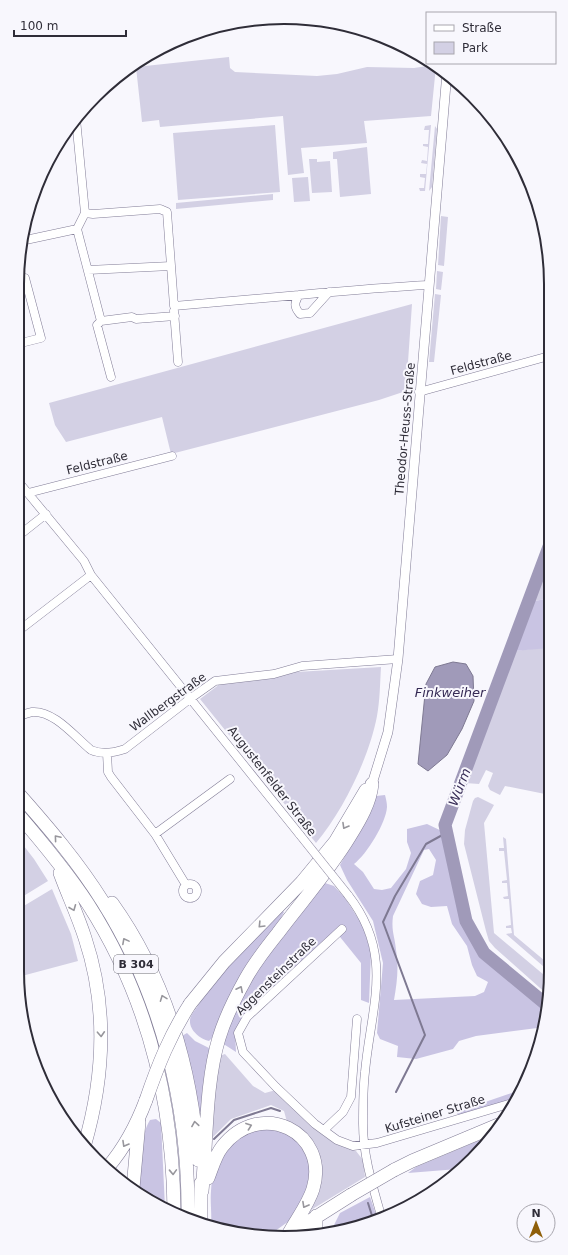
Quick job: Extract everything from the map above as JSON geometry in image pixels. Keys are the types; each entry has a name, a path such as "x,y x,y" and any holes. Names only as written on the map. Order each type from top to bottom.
{"highway":[{"path":"111,1164 118,1155 139,1118 160,1058 190,1004 224,962 302,882 336,842 364,792 372,784"},
{"path":"201,1217 208,1106 215,1054 219,1038 232,1005 245,979 259,958 341,851 364,812 371,796 372,784"},
{"name":"B 304","path":"24,800 72,857 103,902 143,979 158,1019 172,1070 182,1122 187,1165 188,1212"},
{"name":"B 304","path":"24,821 55,858 87,903 106,935 128,979 154,1054 167,1112 172,1152 174,1206"},
{"path":"72,857 92,874 118,911 132,933 157,983 174,1030 190,1098 196,1135 202,1197"},
{"path":"55,858 87,944 96,983 100,1012 102,1055 100,1075 97,1097 86,1139"},
{"path":"133,1182 139,1118"},
{"path":"202,1197 220,1148 229,1139 241,1129 254,1124 264,1122 286,1126 300,1136 306,1144 313,1161 315,1176 313,1189 291,1231"},
{"path":"295,1230 351,1194 394,1170 491,1128"},
{"path":"316,1216 316,1229"}],"street":[{"name":"Theodor-Heuss-Straße","path":"372,784 388,732 398,659 419,392 446,82"},
{"path":"77,128 85,213 77,229 101,322"},
{"path":"85,213 93,214 164,210 167,212 178,362"},
{"path":"28,240 77,229"},
{"path":"88,270 171,266"},
{"path":"24,342 41,338 26,278"},
{"path":"174,306 329,292 429,285"},
{"path":"299,295 295,303 295,307 300,314 305,314 315,309 329,292"},
{"path":"111,377 97,325 101,322 132,317 136,319 175,316"},
{"name":"Feldstraße","path":"419,392 544,357"},
{"name":"Feldstraße","path":"28,493 172,456"},
{"name":"Augustenfelder Straße","path":"24,488 84,561 91,575 348,895 367,925 373,942 377,966 377,989 365,1072 364,1145 368,1168 380,1212"},
{"path":"24,531 46,514"},
{"path":"24,627 91,575"},
{"name":"Wallbergstraße","path":"24,715 32,712 42,713 53,718 90,750 107,753 125,749 215,681 274,674 302,666 398,659"},
{"path":"107,753 108,772 155,834 186,885"},
{"path":"155,834 230,779"},
{"name":"Aggensteinstraße","path":"342,929 247,1017 238,1033 243,1052 276,1087 324,1130 337,1140 353,1146 364,1145"},
{"path":"324,1130 343,1112 351,1097 357,1019"},
{"name":"Kufsteiner Straße","path":"364,1145 377,1143 506,1106"}],"green space":[{"path":"229,57 230,68 235,72 317,76 337,74 367,67 414,68 425,66 435,73 431,116 364,121 367,143 301,148 304,173 288,175 283,116 160,127 159,120 142,122 136,71 143,66"},
{"path":"275,125 280,192 178,200 173,133"},
{"path":"431,125 425,191 420,191 419,188 424,188 425,178 420,177 420,174 426,174 427,164 421,163 422,160 427,161 428,147 423,146 423,144 428,144 429,130 424,130 425,126"},
{"path":"435,126 437,129 432,187 429,191"},
{"path":"367,147 371,194 340,197 337,159 333,159 333,152"},
{"path":"309,159 317,159 317,162 330,161 332,192 312,193"},
{"path":"308,177 310,201 294,202 292,178"},
{"path":"273,194 273,200 176,209 176,203"},
{"path":"441,216 448,217 444,266 438,265"},
{"path":"437,271 443,272 441,290 436,289"},
{"path":"435,294 441,295 434,362 429,362"},
{"path":"412,304 406,391 379,400 171,454 162,417 66,442 55,425 49,403"},
{"path":"544,575 544,599 534,601"},
{"path":"544,647 544,794 505,786 500,795 490,790 488,786 493,773 486,770 479,784 465,783 514,651"},
{"path":"381,667 378,710 368,749 354,783 345,800 336,816 316,843 200,699 220,684 296,672"},
{"path":"478,797 494,805 484,823 494,933 544,975 543,991 489,941 464,844 465,830 475,798"},
{"path":"503,837 506,839 514,935 544,960 544,967 506,934 512,933 511,928 506,928 506,926 511,925 509,899 504,899 503,897 508,896 507,883 502,883 502,881 507,880 504,851 499,851 499,848 504,848"},
{"path":"24,846 34,859 48,881 24,896"},
{"path":"52,889 71,934 78,961 24,975 24,906"},
{"path":"225,1054 253,1086 265,1093 276,1090 316,1130 334,1143 356,1151 363,1160 365,1177 306,1213 311,1140 301,1128 287,1122 284,1111 271,1105 231,1119 209,1141 219,1056"}],"shaded area":[{"path":"544,599 544,648 514,651 534,601"},
{"path":"385,795 387,806 386,814 380,829 370,846 354,864 363,872 374,889 382,890 391,888 406,869 411,853 407,842 407,829 427,824 446,833 466,921 484,953 542,1001 538,1028 476,1036 459,1041 453,1049 416,1059 397,1057 398,1046 380,1039 377,1033 383,963 373,921 347,880 340,865 376,796","holes":["429,849 436,860 433,875 420,881 416,894 422,904 431,907 447,906 452,924 467,946 472,965 477,976 488,982 484,992 475,996 394,1000 397,981 397,956 393,930 393,916 424,850"]},
{"path":"325,883 334,886 345,898 363,926 371,953 369,1003 361,1000 361,963 336,932 249,1011 235,1030 236,1052 222,1043 239,1001 274,945"},
{"path":"281,910 284,912 279,922 214,1036 209,1041 202,1038 193,1031 191,1027 190,1020 193,1013 225,968"},
{"path":"187,1033 195,1041 211,1049 203,1112 197,1111 180,1037"},
{"path":"514,1092 507,1105 461,1118 456,1112"},
{"path":"156,1119 161,1123 165,1202 139,1187 142,1145 146,1127 150,1120"},
{"path":"256,1127 273,1127 295,1138 308,1158 311,1172 306,1196 289,1221 276,1231 250,1229 211,1220 212,1180 215,1170 224,1153 238,1139"},
{"path":"481,1140 468,1155 451,1170 408,1173 416,1167"},
{"path":"370,1197 376,1214 333,1226 340,1213"}],"water":[{"name":"Finkweiher","path":"453,662 466,664 473,676 474,701 462,729 447,755 428,771 418,764 426,684 435,667"}],"waterway":[{"name":"Würm","path":"542,1001 484,953 466,921 445,825 544,560"},
{"path":"396,1092 425,1035 383,922 395,896 426,844 446,833"},
{"path":"214,1139 234,1120 271,1108 280,1111"},
{"path":"368,1203 372,1215"}]}
